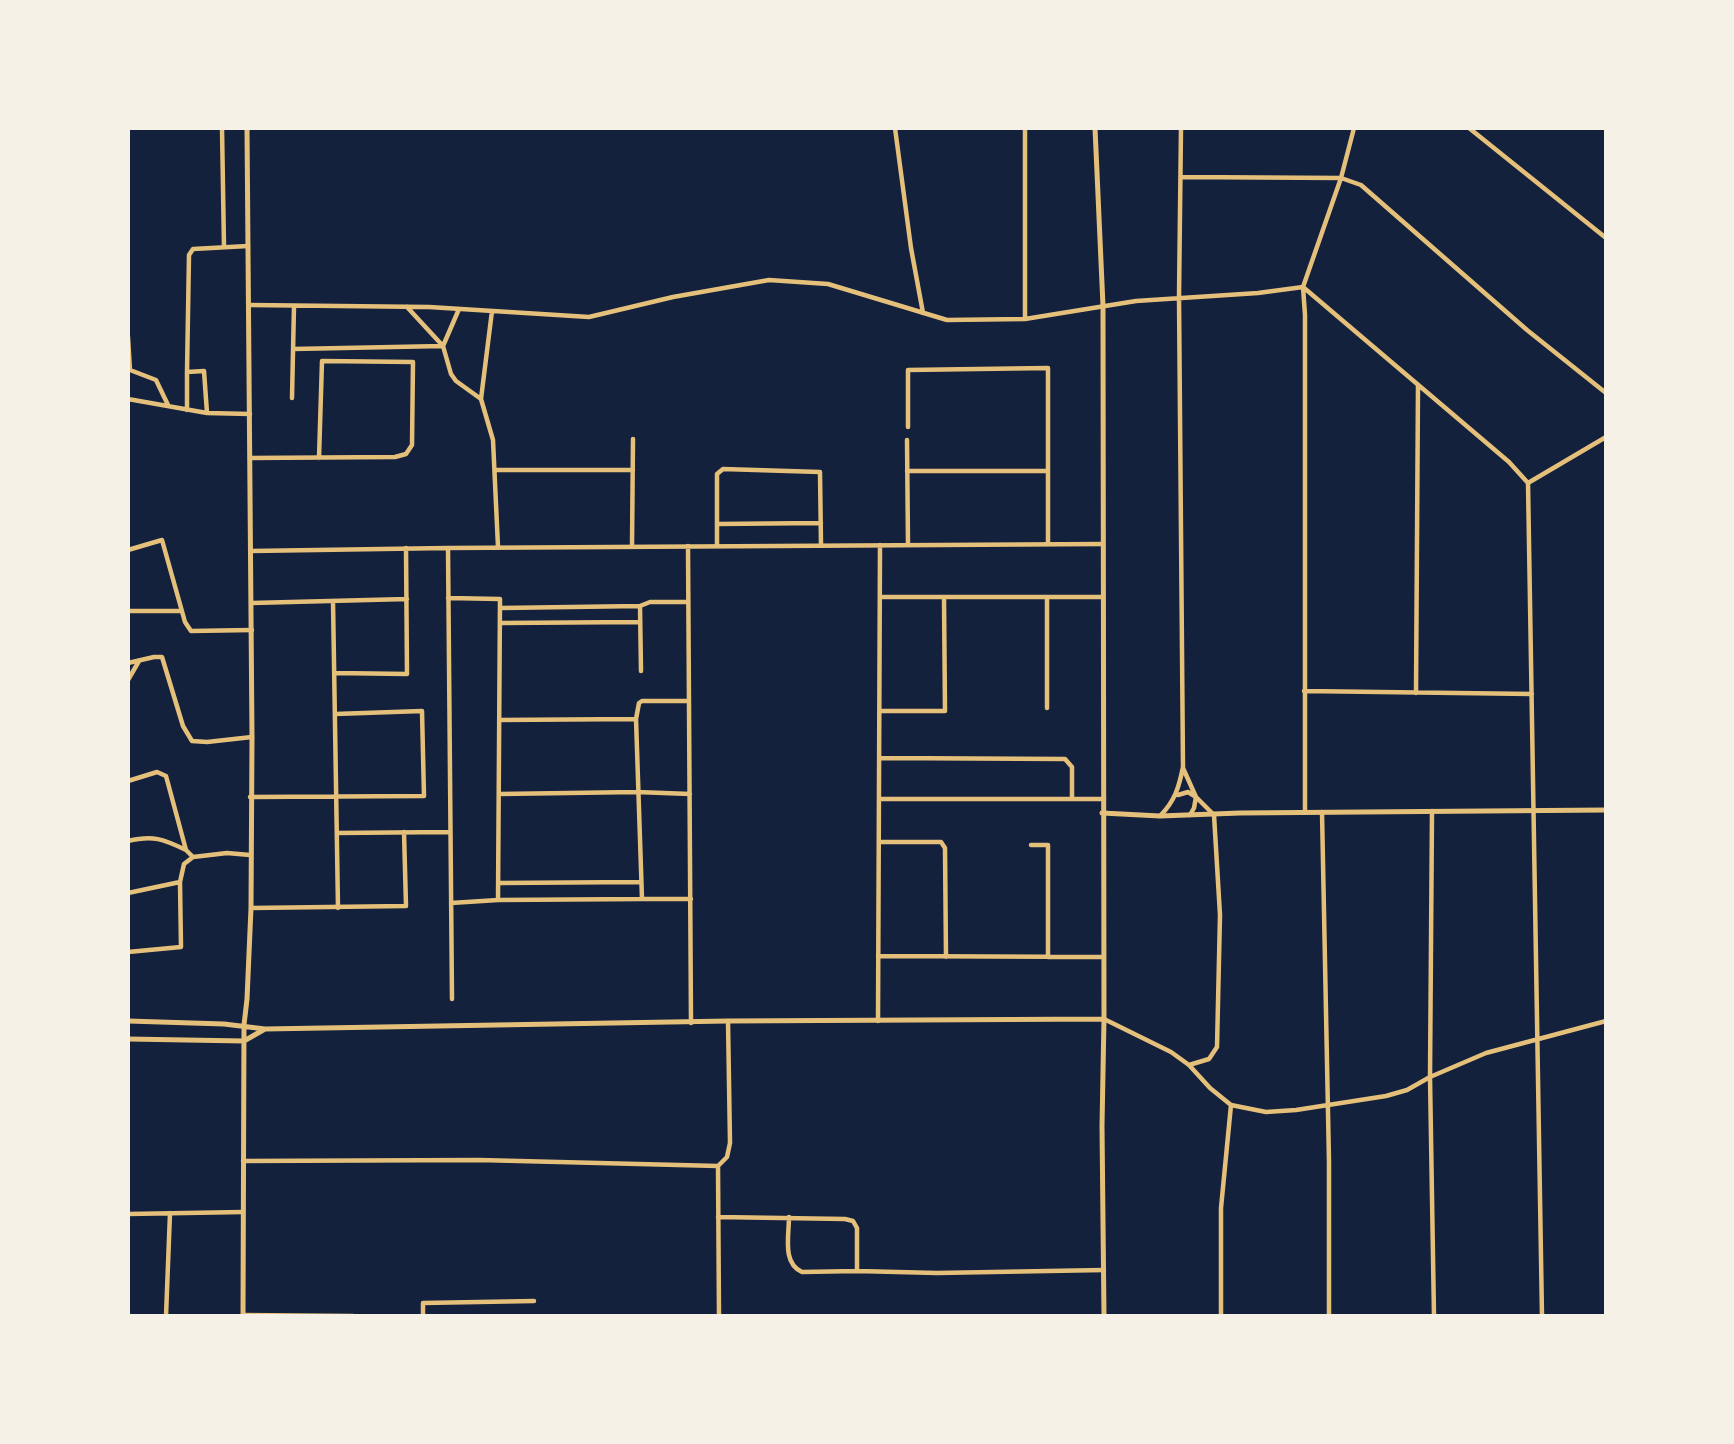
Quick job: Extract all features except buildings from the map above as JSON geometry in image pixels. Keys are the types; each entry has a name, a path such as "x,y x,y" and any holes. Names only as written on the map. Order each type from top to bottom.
{"street":[{"path":"222,128 224,247"},
{"path":"247,128 252,737 251,908 244,1025 243,1316 353,1316"},
{"path":"895,128 911,248 923,313"},
{"path":"1025,128 1025,319"},
{"path":"1096,128 1103,306 1104,1316"},
{"path":"1160,816 1175,797 1183,767 1181,128"},
{"path":"1305,812 1306,315 1303,287 1354,128"},
{"path":"1469,128 1606,238"},
{"path":"1181,177 1340,178 1361,185 1527,330 1606,393"},
{"path":"187,410 190,251 248,246"},
{"path":"249,305 406,307 589,317 673,297 769,280 828,284 947,320 1025,319 1136,300 1258,293 1303,287 1509,462 1528,483 1542,1316"},
{"path":"292,398 294,306"},
{"path":"406,307 443,346 451,374 466,390 481,399"},
{"path":"443,346 459,309"},
{"path":"492,311 481,399 494,440 498,547"},
{"path":"128,337 130,370 156,380 169,406"},
{"path":"293,349 443,346"},
{"path":"250,458 319,458 395,457 409,452 412,445 413,362 322,361 319,458"},
{"path":"908,427 908,370 1048,368 1048,544"},
{"path":"187,372 204,371 207,413"},
{"path":"1416,693 1418,384"},
{"path":"128,400 207,413 250,414"},
{"path":"1528,483 1606,437"},
{"path":"632,546 633,439"},
{"path":"907,440 908,545"},
{"path":"717,545 717,474 723,469 817,470 822,477 821,545"},
{"path":"497,470 633,470"},
{"path":"907,471 1048,471"},
{"path":"717,524 821,523"},
{"path":"128,550 162,540 182,611 191,631 252,630"},
{"path":"251,551 717,545 1103,544"},
{"path":"878,1021 880,545"},
{"path":"688,546 691,1023"},
{"path":"335,673 407,674 406,548"},
{"path":"448,548 452,999"},
{"path":"880,597 1103,597"},
{"path":"880,711 945,711 944,597"},
{"path":"1046,708 1047,597"},
{"path":"448,598 500,599 499,900"},
{"path":"252,603 407,599"},
{"path":"333,601 338,908"},
{"path":"501,608 640,606 650,602 688,602"},
{"path":"640,606 641,671"},
{"path":"128,611 182,611"},
{"path":"501,623 640,622"},
{"path":"128,663 158,656 164,661 183,726 192,741 252,737"},
{"path":"128,680 139,660"},
{"path":"1304,691 1531,694"},
{"path":"642,899 636,719 642,701 689,701"},
{"path":"250,797 424,796 422,711 335,714"},
{"path":"500,720 636,719"},
{"path":"880,758 1065,759 1072,767 1072,799"},
{"path":"1183,767 1196,797 1189,816"},
{"path":"128,781 157,772 166,776 187,850 193,857"},
{"path":"1178,816 1174,806 1175,797 1182,792 1196,797 1214,816 1220,915 1217,1047 1209,1059 1189,1065"},
{"path":"500,794 690,794"},
{"path":"879,799 1104,799"},
{"path":"1102,813 1214,816 1305,812 1606,810"},
{"path":"1432,811 1430,1077 1434,1316"},
{"path":"1322,812 1329,1316"},
{"path":"251,908 406,906 404,832"},
{"path":"337,833 450,832"},
{"path":"128,841 149,836 187,850"},
{"path":"879,842 941,842 946,848 946,957"},
{"path":"1031,845 1048,845 1048,957"},
{"path":"128,952 181,947 180,882 184,864 193,857 227,852 250,855"},
{"path":"128,893 180,882"},
{"path":"499,883 641,882"},
{"path":"451,902 691,899"},
{"path":"878,956 1104,957"},
{"path":"128,1021 244,1025 265,1029 728,1021 1104,1019 1171,1052 1189,1065 1210,1088 1231,1105 1266,1112 1386,1096 1407,1090 1430,1077 1486,1054 1606,1021"},
{"path":"719,1316 718,1166 727,1157 730,1143 728,1021"},
{"path":"128,1039 244,1041 265,1029"},
{"path":"1221,1316 1221,1208 1231,1105"},
{"path":"243,1161 479,1160 718,1166"},
{"path":"128,1214 243,1212"},
{"path":"166,1316 170,1213"},
{"path":"718,1217 789,1217 853,1221 856,1228 858,1271"},
{"path":"789,1217 789,1262 802,1272 1104,1270"},
{"path":"423,1316 422,1303 534,1301"}]}
